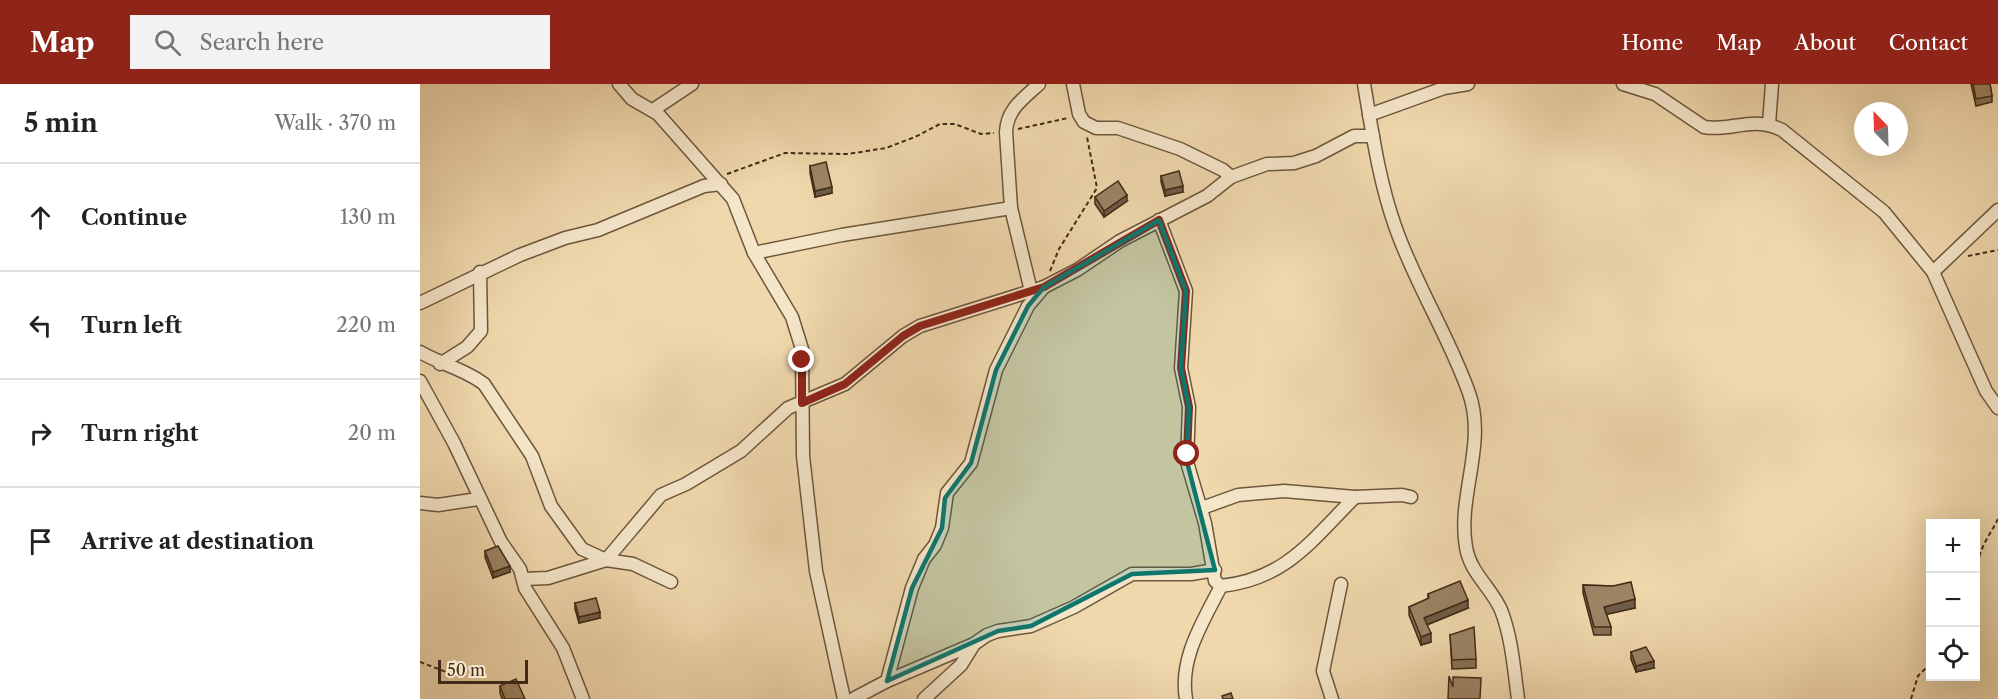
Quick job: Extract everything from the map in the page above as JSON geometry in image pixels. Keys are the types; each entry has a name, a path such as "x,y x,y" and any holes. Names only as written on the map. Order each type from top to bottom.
{"street":[{"path":"619,84 632,99 653,110 733,199 754,253 792,317 802,349 803,456 816,572 844,699"},
{"path":"653,110 692,84"},
{"path":"887,681 912,588 924,559 935,544 942,528 947,493 971,463 996,370 1037,289 1011,208 1006,119 1012,108 1039,84"},
{"path":"1074,84 1081,118 1096,128 1118,128 1146,140 1180,149 1223,170 1231,177"},
{"path":"1364,84 1373,136 1395,226 1470,395 1475,449 1464,529 1466,548 1472,567 1500,608 1510,644 1518,699"},
{"path":"1369,115 1406,104 1444,88 1468,84"},
{"path":"1623,84 1655,94 1704,127 1754,122 1769,124 1782,130 1884,212 1934,272 1986,391 1998,408"},
{"path":"1769,124 1772,84"},
{"path":"524,579 548,578 606,560 661,495 686,484 741,451 788,408 845,384 903,336 920,326 1037,289 1159,220 1207,196 1231,177 1267,164 1294,163 1316,156 1354,136 1373,136"},
{"path":"420,303 480,272 565,238 598,230 718,182"},
{"path":"754,253 842,235 1011,208"},
{"path":"1934,272 1998,210"},
{"path":"1159,220 1186,291 1181,368 1189,407 1187,462 1202,508 1215,570 1215,581 1221,586"},
{"path":"440,364 467,347 481,331 480,272"},
{"path":"420,352 440,364 474,376 483,384 532,456 551,506 568,532 587,553 606,560 633,564 671,582"},
{"path":"420,381 454,443 478,499 524,579 525,588 563,648 583,699"},
{"path":"1202,508 1238,495 1284,491 1355,497 1402,495 1411,497"},
{"path":"1221,586 1261,578 1299,556 1355,497"},
{"path":"420,503 438,505 478,499"},
{"path":"853,699 887,681 974,644 998,631 1031,626 1053,614 1074,607 1132,574 1191,574 1215,570"},
{"path":"1332,699 1323,671 1341,584"},
{"path":"1186,699 1183,682 1190,649 1221,586"},
{"path":"924,699 961,665 974,644"}],"path":[{"path":"718,182 785,153 848,154 886,148 940,124 955,124 981,134 1006,132 1081,118 1097,188 1037,289"},
{"path":"1968,256 1998,250"},
{"path":"1977,573 1981,551 1998,519"},
{"path":"420,662 449,673"},
{"path":"1911,699 1918,676 1926,668"}],"highlighted area":[{"path":"1159,220 1186,291 1181,368 1189,407 1187,462 1215,570 1132,574 1031,626 998,631 887,681 912,588 942,528 945,498 971,463 996,370 1028,306 1044,287"}],"building":[{"path":"1973,84 1990,84 1992,96 1976,99"},
{"path":"826,162 832,187 815,191 810,166"},
{"path":"1179,171 1183,186 1165,190 1161,176"},
{"path":"1118,181 1127,195 1104,211 1095,197"},
{"path":"498,546 510,566 493,572 485,551"},
{"path":"1460,581 1468,600 1424,618 1431,633 1421,637 1409,607 1429,598 1428,594"},
{"path":"1631,582 1635,599 1604,607 1611,627 1594,627 1583,585 1613,586"},
{"path":"596,598 600,612 579,617 575,603"},
{"path":"1474,627 1476,659 1452,660 1450,635"},
{"path":"1646,647 1654,661 1636,666 1631,652"},
{"path":"1449,676 1453,687 1453,677 1481,678 1480,699 1448,699"},
{"path":"516,679 525,699 505,699 500,686"},
{"path":"1231,693 1233,699 1223,699 1222,696"}],"route":[{"path":"802,360 802,403 845,384 903,336 920,326 1044,287 1077,270 1104,250 1159,220 1186,291 1181,368 1183,384 1189,401 1190,436 1187,454"}]}
